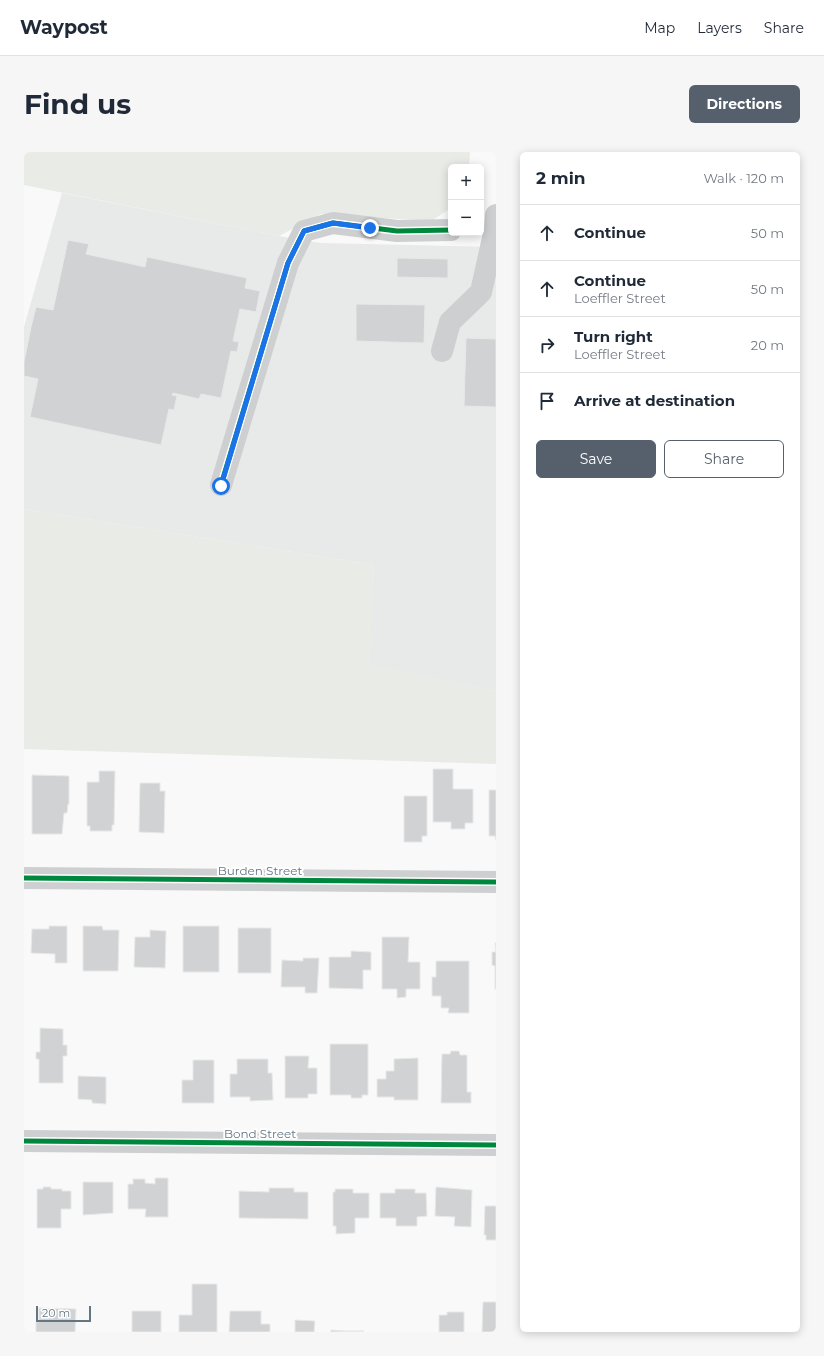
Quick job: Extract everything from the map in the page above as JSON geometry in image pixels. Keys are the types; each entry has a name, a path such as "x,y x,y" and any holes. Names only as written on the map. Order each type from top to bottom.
{"street":[{"path":"221,486 288,263 304,231 333,223 396,231 448,230"},
{"path":"442,351 450,322 480,292 492,226"},
{"name":"Burden Street","path":"24,878 496,882"},
{"name":"Bond Street","path":"24,1142 496,1145"}],"shaded area":[{"path":"24,152 470,152 469,164 448,164 448,210 431,221 320,214 279,236 24,185"},
{"path":"62,193 321,243 496,247 496,691 369,665 374,565 24,509 24,327"},
{"path":"24,509 374,565 370,664 496,691 496,764 24,749"}],"building":[{"path":"68,240 89,244 86,254 145,267 147,257 247,278 245,288 260,291 256,312 240,309 233,341 239,342 237,352 231,351 221,398 201,394 199,399 173,393 172,395 177,396 174,410 169,409 161,445 30,417 38,379 24,376 24,362 31,327 36,307 53,310"},
{"path":"397,258 448,259 448,278 397,277"},
{"path":"356,304 425,305 424,343 356,341"},
{"path":"466,338 496,339 496,407 464,406"},
{"path":"433,769 453,769 453,789 473,789 473,823 465,823 465,829 451,829 451,822 433,822"},
{"path":"99,771 115,771 114,825 112,825 112,831 90,831 90,826 87,826 87,782 99,782"},
{"path":"32,775 69,776 69,804 67,813 64,813 62,834 32,834"},
{"path":"140,783 160,783 160,791 165,791 164,833 139,832"},
{"path":"489,790 496,790 496,840 495,836 489,836"},
{"path":"404,796 427,796 427,836 422,836 422,842 404,842"},
{"path":"49,926 67,926 67,963 55,963 55,954 31,953 32,929 49,929"},
{"path":"83,926 102,926 103,930 119,930 118,971 83,971"},
{"path":"183,926 219,926 219,972 183,972"},
{"path":"238,928 271,928 271,973 238,973"},
{"path":"150,930 166,931 165,968 134,967 135,937 150,937"},
{"path":"382,937 409,937 408,962 420,962 420,989 406,989 406,997 397,998 397,989 382,989"},
{"path":"351,951 371,952 371,970 363,970 363,989 329,988 329,957 351,957"},
{"path":"492,952 496,952 495,989 495,966 492,965"},
{"path":"303,958 319,958 317,993 305,993 305,987 281,987 282,960 303,961"},
{"path":"436,961 469,961 469,1013 448,1013 449,1008 441,1008 441,996 432,996 432,977 436,977"},
{"path":"40,1028 63,1029 63,1045 67,1045 67,1056 63,1056 63,1083 39,1083 39,1059 36,1059 36,1052 40,1052"},
{"path":"330,1044 368,1044 368,1095 362,1095 362,1098 351,1098 351,1095 330,1095"},
{"path":"451,1051 459,1051 460,1055 467,1055 467,1092 471,1092 471,1103 441,1103 442,1054 450,1054"},
{"path":"285,1056 309,1056 308,1068 317,1068 317,1094 308,1094 308,1098 285,1098"},
{"path":"418,1058 418,1100 394,1100 394,1097 377,1097 377,1079 386,1079 386,1071 394,1071 394,1059"},
{"path":"237,1059 268,1059 268,1073 272,1073 273,1100 250,1101 250,1097 230,1097 230,1074 237,1074"},
{"path":"193,1060 214,1060 214,1103 182,1103 182,1080 193,1080"},
{"path":"78,1076 106,1077 106,1104 92,1103 92,1100 78,1099"},
{"path":"155,1178 168,1178 168,1217 145,1217 146,1209 128,1209 128,1184 133,1184 133,1179 145,1179 145,1183 155,1184"},
{"path":"83,1182 113,1182 113,1213 83,1215"},
{"path":"43,1187 62,1189 62,1191 71,1191 71,1209 61,1209 61,1228 37,1228 37,1189 43,1189"},
{"path":"436,1187 472,1190 471,1227 454,1226 455,1217 435,1216"},
{"path":"269,1188 294,1188 294,1192 308,1192 308,1219 239,1218 239,1191 269,1192"},
{"path":"335,1189 353,1189 353,1193 369,1193 369,1218 355,1218 355,1233 336,1234 336,1226 333,1226 333,1192 335,1192"},
{"path":"395,1189 415,1189 415,1193 426,1193 427,1216 417,1217 417,1226 396,1226 396,1218 380,1218 380,1193 395,1193"},
{"path":"485,1206 496,1206 496,1240 486,1240 486,1235 484,1235"},
{"path":"192,1284 217,1284 217,1332 179,1332 179,1315 192,1315"},
{"path":"483,1302 496,1302 496,1332 482,1332"},
{"path":"39,1308 76,1309 75,1332 36,1332 36,1322 39,1322"},
{"path":"132,1311 161,1311 161,1332 132,1332"},
{"path":"230,1311 261,1311 261,1324 270,1324 270,1332 229,1332"},
{"path":"447,1312 464,1312 464,1332 439,1332 439,1315 447,1315"},
{"path":"295,1320 315,1321 314,1332 295,1332"},
{"path":"331,1330 347,1331 364,1331 331,1332"}],"cycle path":[{"path":"221,485 288,263 304,231 333,223 397,231 448,230"},
{"path":"24,878 496,882"},
{"path":"24,1141 496,1145"}],"route":[{"path":"221,486 288,263 304,231 333,223 370,228"}]}
